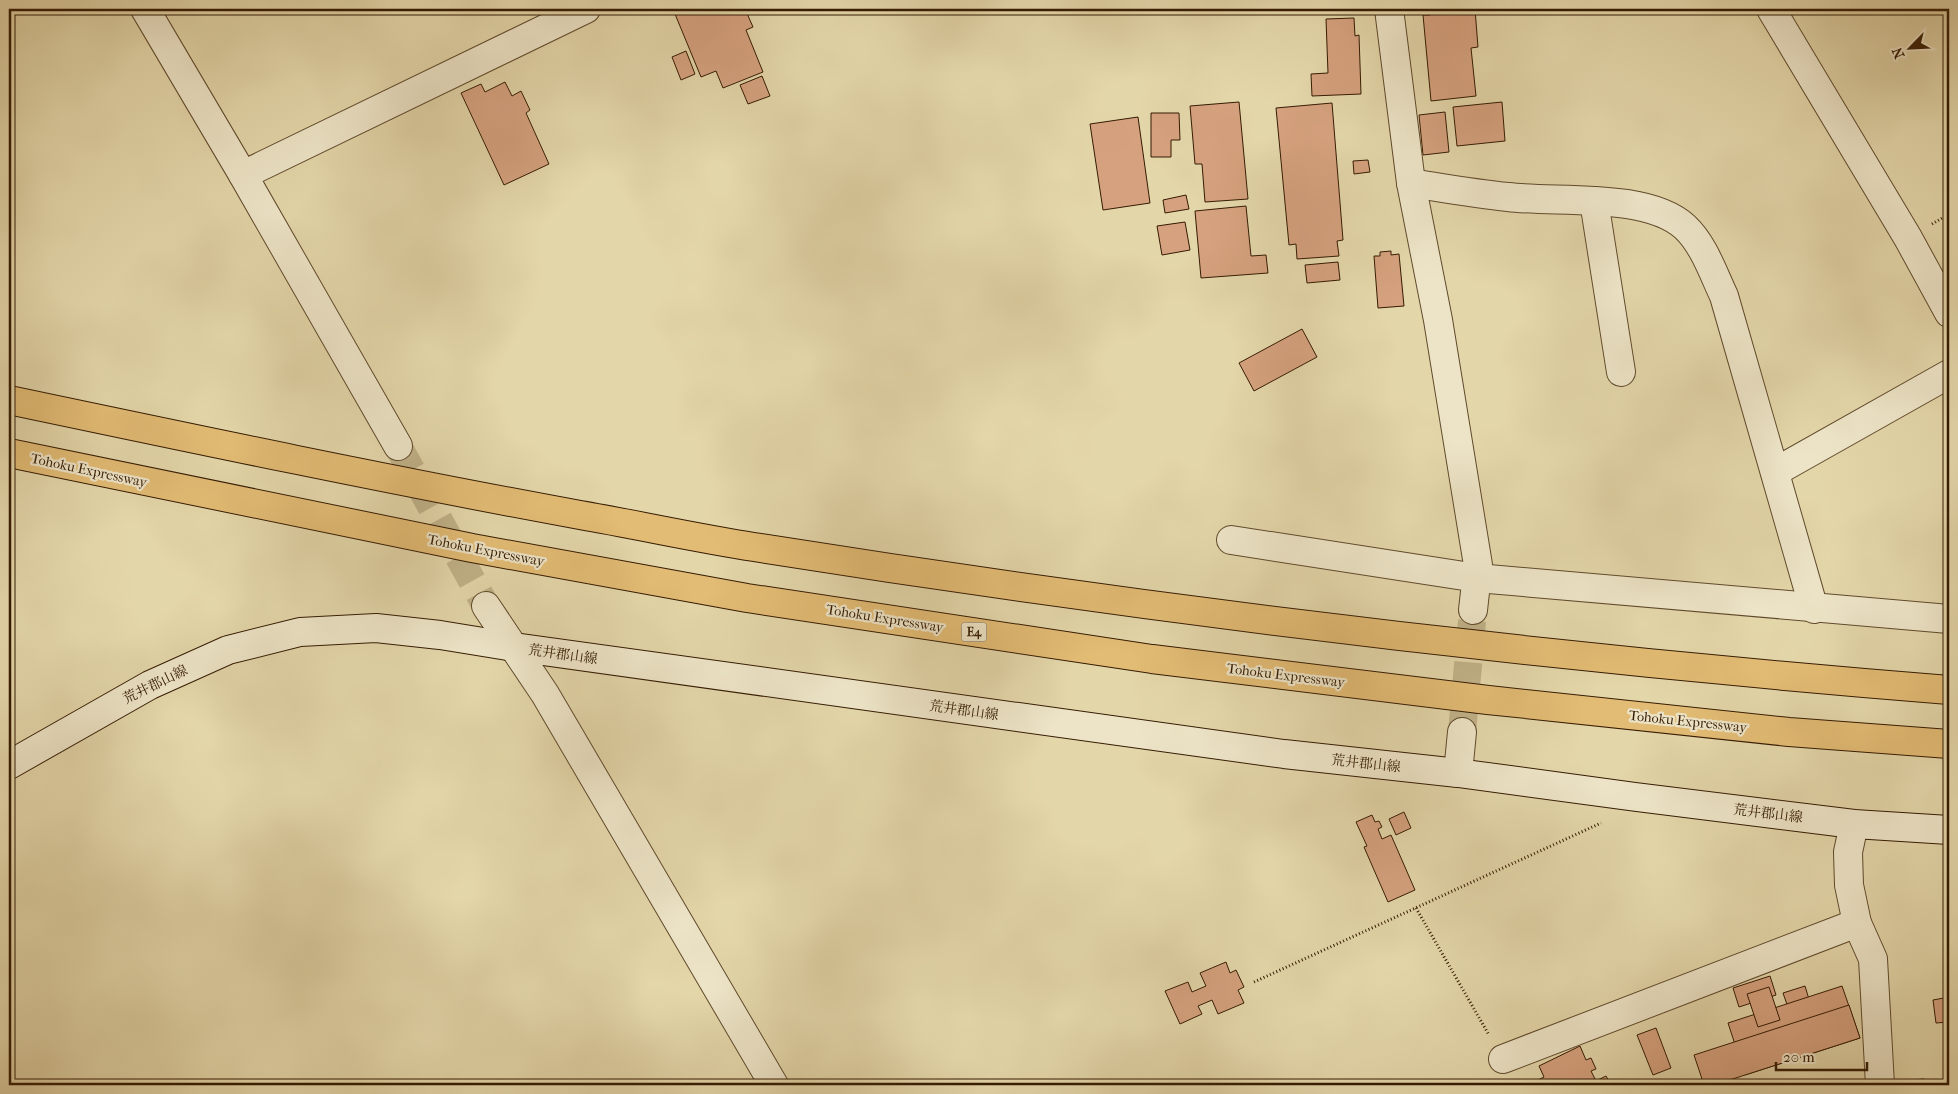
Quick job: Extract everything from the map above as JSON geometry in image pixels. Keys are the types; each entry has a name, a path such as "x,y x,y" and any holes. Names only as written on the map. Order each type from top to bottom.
{"highway":[{"path":"9,400 456,492 761,548 1191,610 1492,646 1747,673 1949,690"},
{"name":"Tohoku Expressway","path":"9,453 463,546 728,594 1152,659 1488,700 1673,720 1789,732 1949,744"}],"street":[{"path":"145,9 243,175 398,446"},
{"path":"243,175 586,9"},
{"path":"1389,9 1410,183 1438,320 1478,565 1473,610"},
{"path":"1771,9 1903,230 1949,313"},
{"path":"1410,183 1509,198 1594,201 1634,205 1673,218 1685,228 1704,254 1724,296 1814,609"},
{"path":"1594,201 1621,372"},
{"path":"1775,472 1949,374"},
{"path":"1231,540 1477,578 1814,609 1949,619"},
{"path":"486,606 544,694 774,1085"},
{"name":"荒井郡山線","path":"9,765 150,685 228,650 300,632 376,628 440,635 514,647 1284,754 1458,773 1854,824 1949,830"},
{"path":"1458,773 1462,732"},
{"path":"1854,824 1848,852 1849,885 1857,923 1873,959 1880,1085"},
{"path":"1503,1059 1857,923"}],"path":[{"path":"1254,982 1608,820 1636,797"},
{"path":"1416,908 1503,1059"}],"building":[{"path":"688,9 745,9 753,27 746,30 763,72 723,88 716,71 701,77 675,14"},
{"path":"1429,9 1475,9 1478,47 1471,48 1476,96 1431,101 1423,15 1430,15"},
{"path":"1354,18 1355,36 1359,35 1361,94 1312,96 1311,74 1328,73 1326,19"},
{"path":"686,51 695,74 681,80 672,57"},
{"path":"762,76 770,96 748,104 740,85"},
{"path":"505,82 512,96 521,91 530,110 526,113 549,164 504,185 461,93 481,84 485,92"},
{"path":"1239,102 1248,199 1205,202 1202,164 1195,164 1190,106"},
{"path":"1502,102 1505,141 1457,146 1453,107"},
{"path":"1332,103 1343,240 1337,241 1339,256 1297,259 1296,244 1289,245 1276,108"},
{"path":"1445,112 1449,152 1423,155 1419,115"},
{"path":"1151,113 1179,113 1180,140 1171,140 1171,157 1151,157"},
{"path":"1138,117 1150,203 1103,210 1090,124"},
{"path":"1368,160 1370,172 1354,174 1353,161"},
{"path":"1186,195 1189,209 1165,213 1163,200"},
{"path":"1246,206 1251,256 1266,255 1268,273 1201,278 1195,211"},
{"path":"1185,222 1190,250 1162,255 1157,226"},
{"path":"1391,251 1391,255 1399,254 1404,306 1378,308 1374,256 1380,256 1380,252"},
{"path":"1338,262 1340,280 1307,283 1305,265"},
{"path":"1302,329 1317,357 1254,391 1239,363"},
{"path":"1404,812 1411,828 1396,835 1389,819"},
{"path":"1372,815 1375,822 1379,821 1382,827 1378,829 1382,839 1391,835 1415,890 1388,902 1364,847 1367,846 1356,822"},
{"path":"1226,962 1230,973 1236,970 1244,987 1238,990 1244,1003 1218,1014 1212,1000 1198,1006 1202,1014 1180,1024 1165,991 1188,982 1192,992 1206,986 1200,973"},
{"path":"1770,976 1776,995 1739,1007 1733,988"},
{"path":"1949,978 1949,997 1946,979"},
{"path":"1805,986 1811,1006 1790,1013 1783,993"},
{"path":"1842,986 1860,1038 1745,1075 1728,1023"},
{"path":"1769,987 1780,1020 1758,1027 1747,994"},
{"path":"1949,997 1949,1022 1936,1023 1933,1000"},
{"path":"1849,1005 1860,1038 1714,1085 1704,1085 1694,1055"},
{"path":"1656,1028 1671,1068 1653,1075 1637,1035"},
{"path":"1580,1046 1586,1060 1591,1058 1596,1069 1591,1071 1596,1081 1606,1076 1611,1085 1540,1085 1538,1080 1544,1077 1539,1066"},
{"path":"1924,1079 1925,1085 1913,1085 1912,1080"}],"tunnel":[{"path":"398,446 486,606"},
{"path":"1462,732 1473,610"}]}
